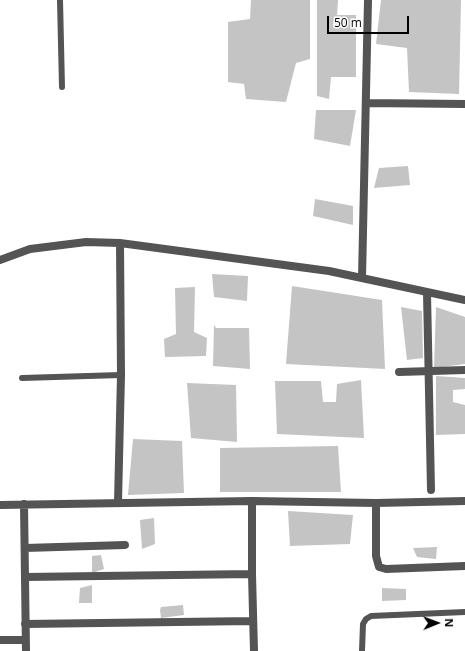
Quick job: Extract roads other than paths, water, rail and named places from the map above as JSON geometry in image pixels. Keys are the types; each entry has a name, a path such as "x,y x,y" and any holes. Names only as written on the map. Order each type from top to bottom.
{"street":[{"path":"362,278 368,0"},
{"path":"366,103 465,104"},
{"path":"0,260 30,249 86,242 120,243 329,271 465,300"},
{"path":"118,502 121,375 120,243"},
{"path":"427,292 431,490"},
{"path":"399,372 465,370"},
{"path":"0,505 118,502 376,502 465,500"},
{"path":"252,501 254,651"},
{"path":"376,502 376,556 379,567 386,569 465,566"},
{"path":"24,504 26,651"},
{"path":"24,548 125,545"},
{"path":"25,577 252,574"},
{"path":"25,624 253,621"},
{"path":"0,640 25,640"}],"lane":[{"path":"60,0 62,87"},
{"path":"22,378 121,375"},
{"path":"362,651 363,624 366,619 371,616 465,612"}]}
